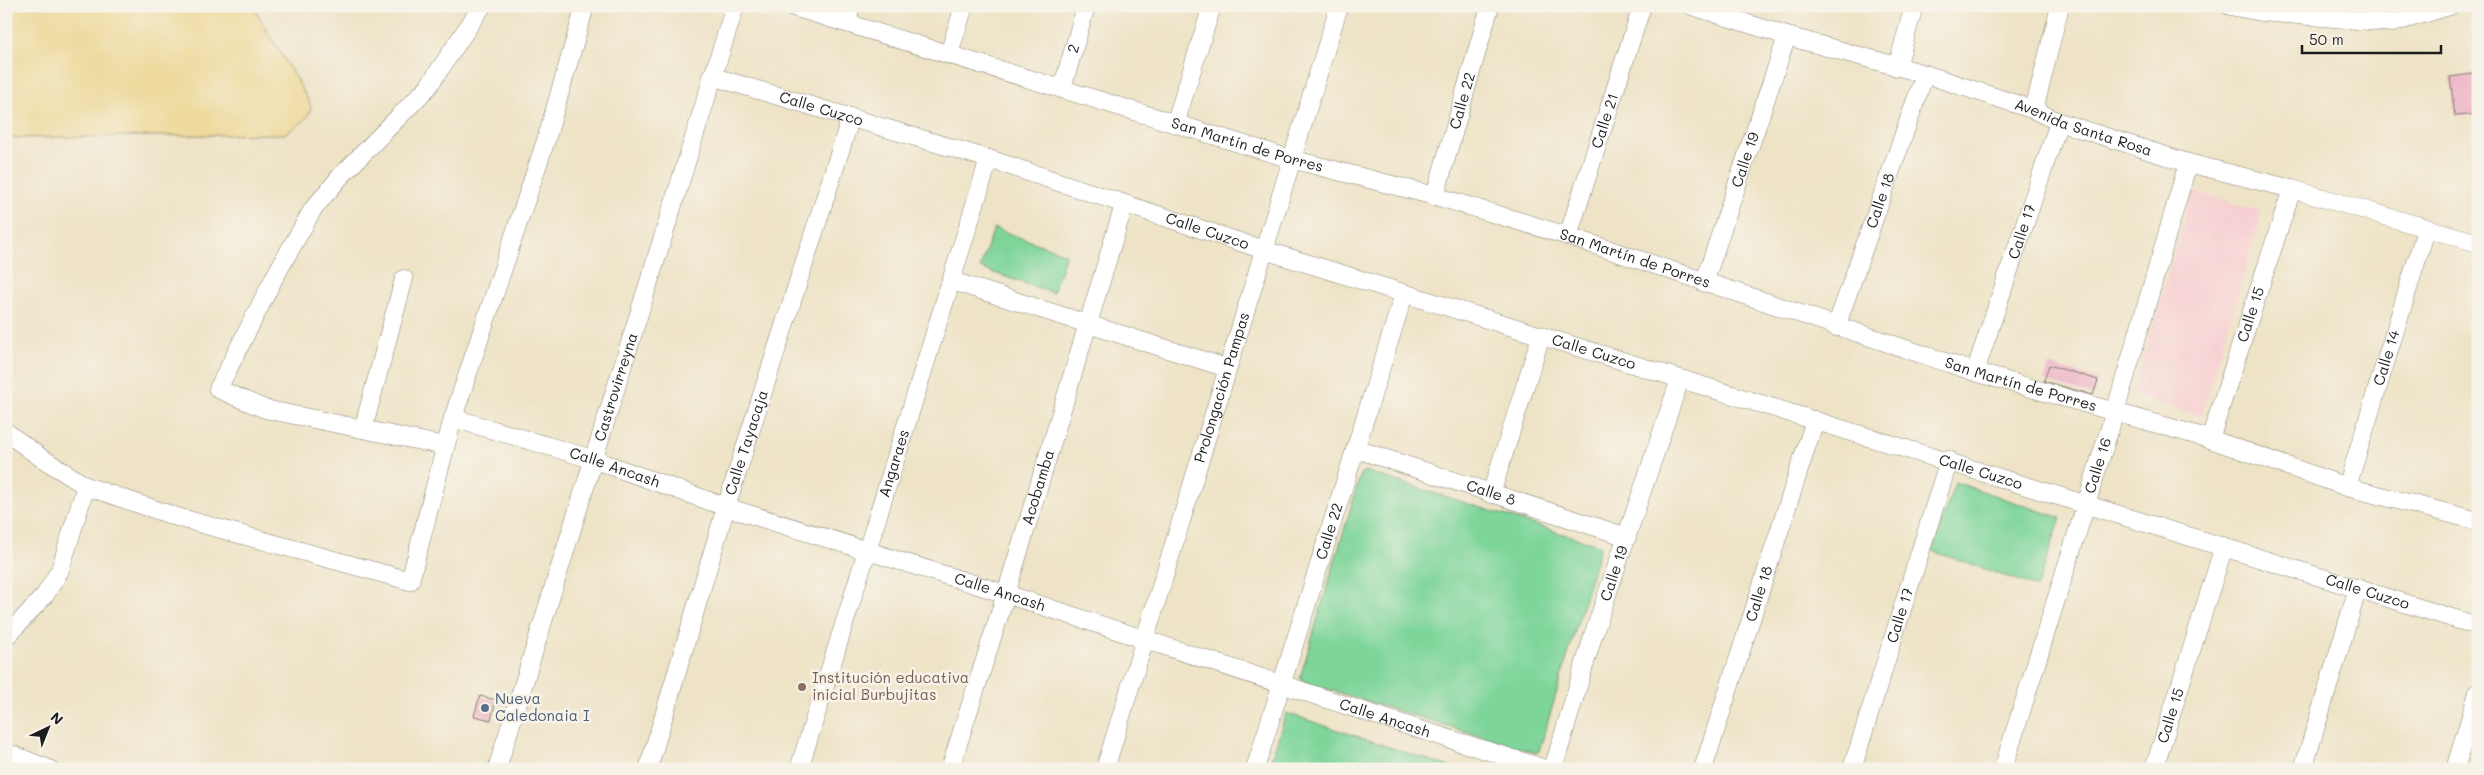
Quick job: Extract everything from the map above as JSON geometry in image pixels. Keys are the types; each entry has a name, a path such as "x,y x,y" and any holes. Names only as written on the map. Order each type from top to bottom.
{"street":[{"path":"445,446 265,410 218,389 274,278 313,209 340,177 428,87 482,6"},
{"path":"6,432 40,457 86,486 177,517 410,581 445,446 546,140 585,6"},
{"name":"Castrovirreyna","path":"497,769 734,6"},
{"name":"San Martín de Porres","path":"790,6 849,15 949,54 1291,159 1434,196 1568,236 1975,372 2210,440 2347,487 2478,521"},
{"path":"949,54 964,6"},
{"name":"2","path":"1062,89 1086,6"},
{"path":"1175,124 1212,6"},
{"name":"Prolongación Pampas","path":"1104,769 1339,6"},
{"name":"Calle 22","path":"1434,196 1490,6"},
{"name":"Calle 21","path":"1568,236 1642,6"},
{"name":"Avenida Santa Rosa","path":"1692,6 1787,36 1925,74 2034,110 2059,122 2188,163 2292,188 2426,230 2478,243"},
{"path":"1897,67 1914,6"},
{"path":"2034,110 2060,6"},
{"path":"2230,6 2393,23 2450,6"},
{"name":"Calle 19","path":"1704,283 1787,36"},
{"name":"Calle 18","path":"1836,327 1925,74"},
{"name":"Calle Cuzco","path":"712,76 989,159 1124,205 1404,294 1680,380 1949,460 2478,626"},
{"name":"Calle Tayacaja","path":"648,769 726,506 851,117"},
{"name":"Calle 17","path":"1975,372 2059,122"},
{"name":"Angaraes","path":"799,769 989,159"},
{"name":"Calle 16","path":"2003,769 2115,412 2188,163"},
{"name":"Calle 15","path":"2210,440 2292,188"},
{"name":"Acobamba","path":"950,769 1006,594 1124,205"},
{"name":"Calle 14","path":"2347,487 2426,230"},
{"path":"363,429 404,279"},
{"path":"952,281 1227,368"},
{"name":"Calle 22","path":"1255,769 1283,685 1404,294"},
{"path":"1492,494 1541,336"},
{"name":"Calle 19","path":"1553,769 1627,537 1680,380"},
{"name":"Calle Ancash","path":"454,418 592,459 726,506 1006,594 1546,769"},
{"name":"Calle 18","path":"1703,769 1815,420"},
{"name":"Calle 8","path":"1356,449 1627,537"},
{"name":"Calle 17","path":"1852,769 1949,460"},
{"path":"6,637 41,600 60,570 86,486"},
{"name":"Calle 15","path":"2154,769 2224,546"},
{"path":"2303,769 2358,588"},
{"path":"2454,769 2478,692"},
{"path":"6,752 49,769"}],"shaded area":[{"path":"2192,191 2262,212 2201,416 2132,395"}],"green space":[{"path":"994,228 1066,254 1053,293 980,268"},
{"path":"1365,471 1598,545 1600,548 1539,751 1536,753 1307,683 1300,678 1361,473"},
{"path":"1955,482 2061,518 2037,587 1932,551"},
{"path":"1286,713 1456,769 1268,769"}],"sand":[{"path":"6,6 253,6 309,102 310,112 301,123 284,134 6,138"}],"building":[{"path":"2478,73 2478,114 2455,116 2450,77"},
{"path":"2049,365 2098,380 2093,395 2044,381"},
{"name":"Nueva Caledonaia I","path":"480,696 496,700 491,720 474,716"}],"place":[{"name":"Institución educativa inicial Burbujitas","path":"802,687"},
{"name":"Nueva Caledonaia I","path":"485,708"}]}
